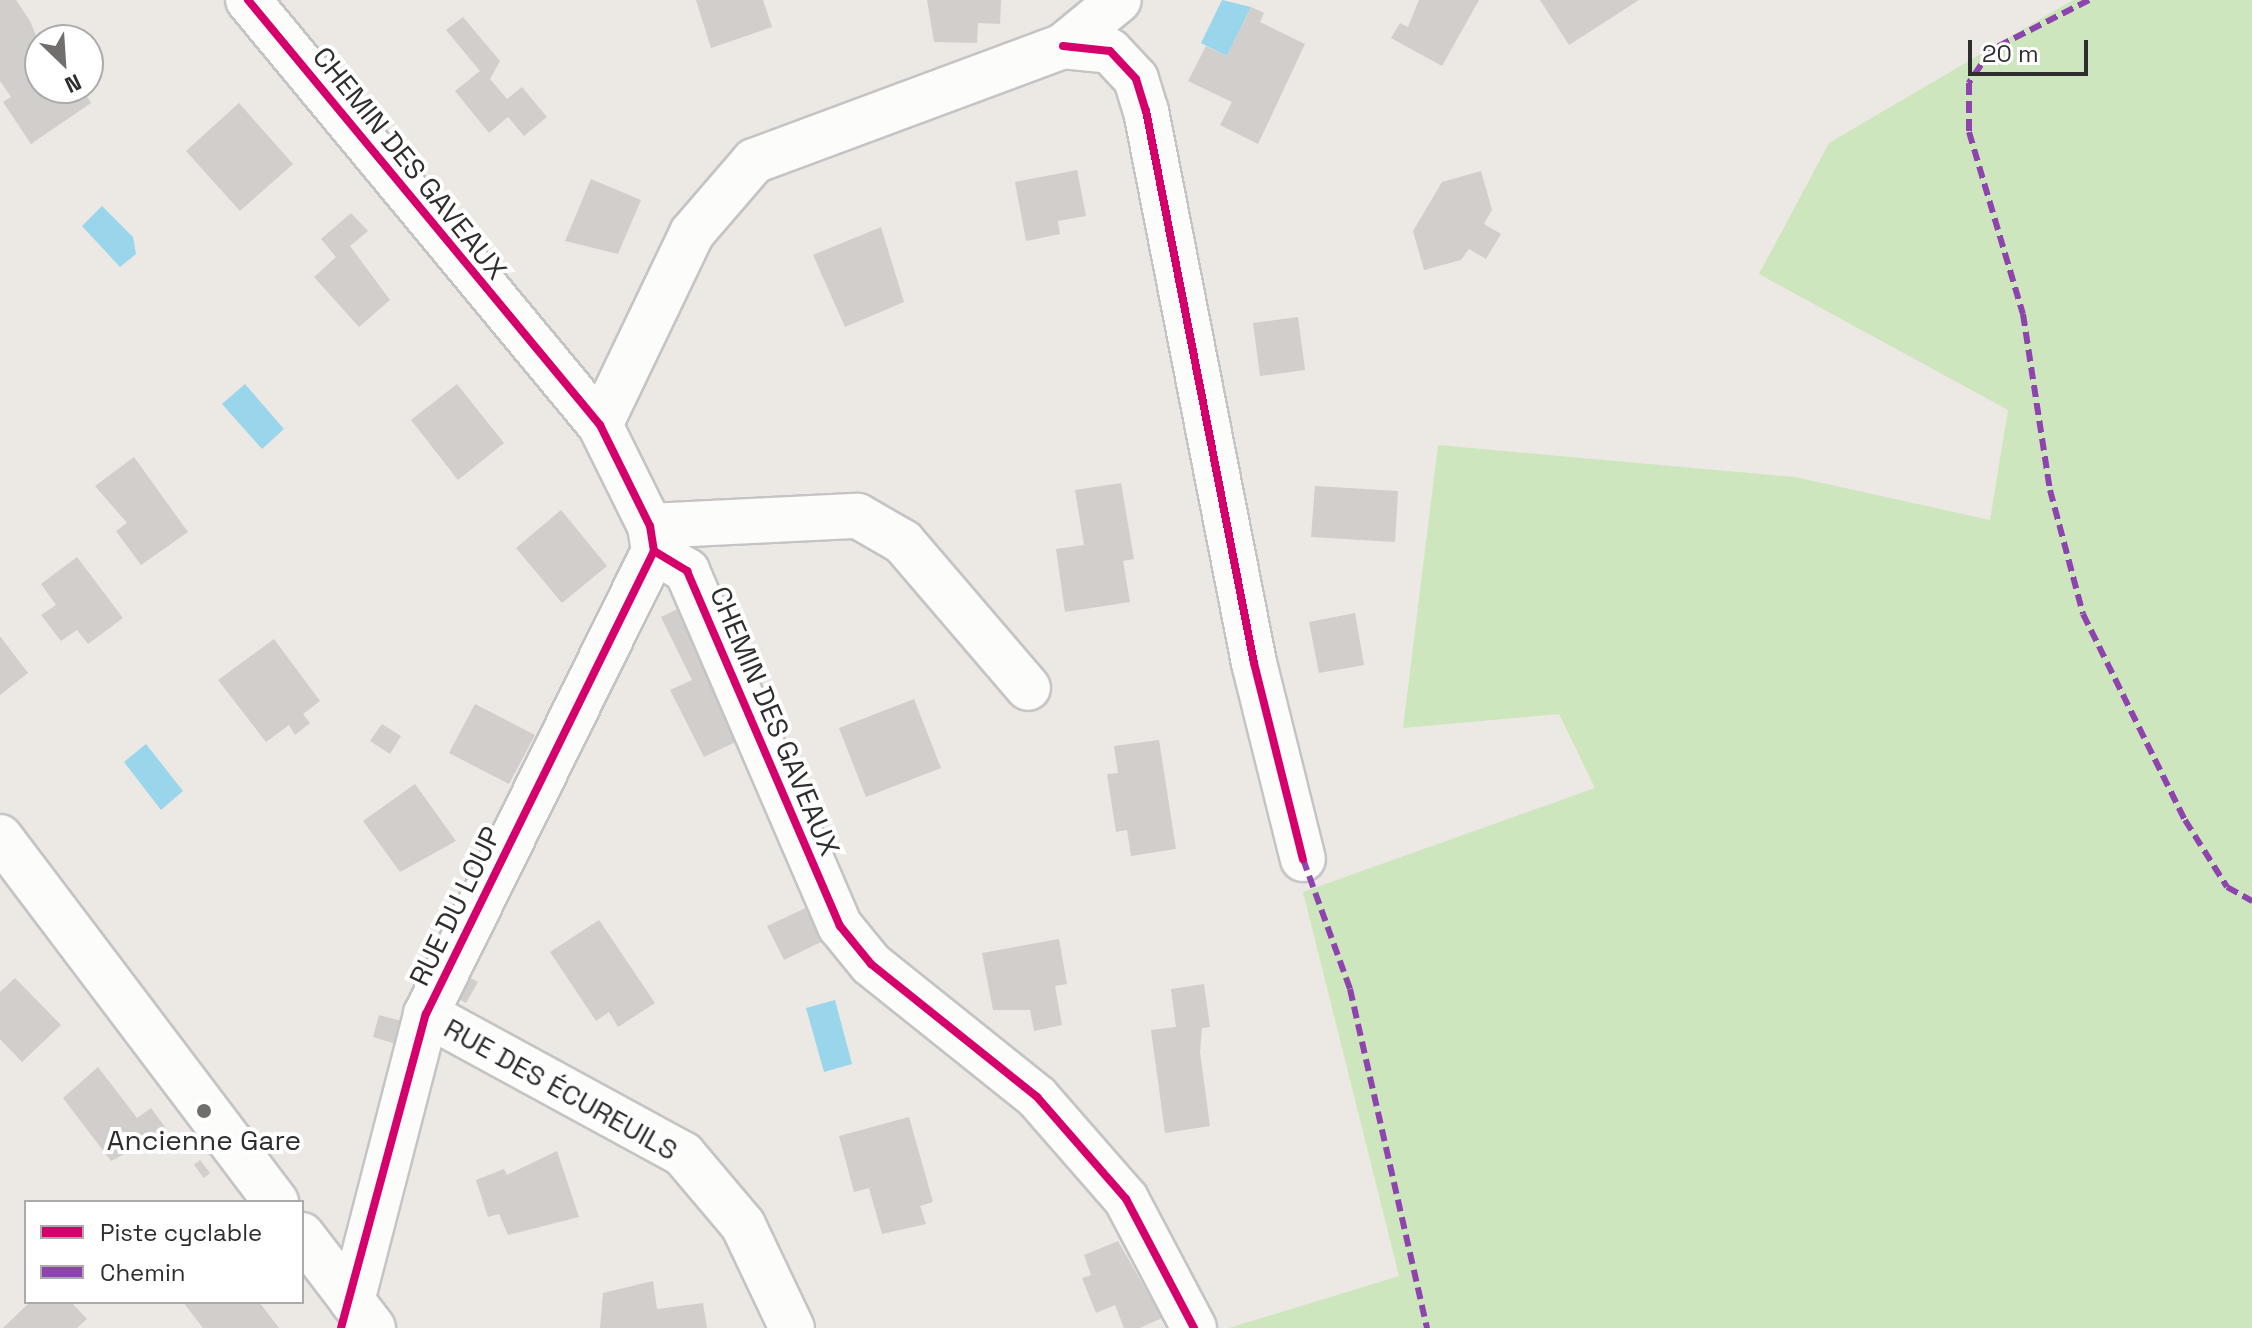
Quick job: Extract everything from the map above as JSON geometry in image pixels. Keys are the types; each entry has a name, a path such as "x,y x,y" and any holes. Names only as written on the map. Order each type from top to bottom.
{"street":[{"name":"CHEMIN DES GAVEAUX","path":"248,0 600,425 652,539 687,571 840,926 871,964 1037,1097 1126,1199 1194,1328"},
{"path":"600,425 692,233 754,161 1063,46 1119,0"},
{"path":"1063,46 1110,51 1136,79 1146,111 1254,663 1303,859"},
{"path":"652,539 858,516 903,542 1028,688"},
{"name":"RUE DU LOUP","path":"363,1315 426,1014 652,539"},
{"path":"0,837 274,1200"},
{"name":"RUE DES ÉCUREUILS","path":"426,1014 683,1154 743,1225 792,1328"},
{"path":"304,1238 363,1315"}],"green space":[{"path":"2073,0 2252,0 2252,1328 1229,1328 1399,1276 1303,892 1595,788 1559,714 1403,728 1438,445 1795,477 1990,520 2008,410 1759,274 1829,143"}],"water":[{"path":"1222,0 1251,7 1227,56 1201,43"},
{"path":"102,206 133,237 136,254 120,267 82,226"},
{"path":"245,384 284,429 262,449 222,404"},
{"path":"146,744 183,791 161,810 124,762"},
{"path":"835,1000 852,1064 824,1072 806,1008"}],"building":[{"path":"0,0 16,0 31,24 24,24 24,104 90,104 31,144 3,102 11,97 0,81"},
{"path":"696,0 763,0 772,27 711,48"},
{"path":"927,0 1001,0 1000,24 978,23 977,43 934,42"},
{"path":"1419,0 1479,0 1442,66 1391,38 1400,23 1408,27"},
{"path":"1540,0 1639,0 1569,45"},
{"path":"1251,7 1264,13 1260,22 1305,44 1258,144 1220,125 1232,102 1188,81 1206,46 1227,56"},
{"path":"463,17 500,61 490,79 507,99 522,87 547,117 524,136 508,117 489,133 455,91 480,71 446,30"},
{"path":"239,103 293,164 240,211 186,151"},
{"path":"1077,170 1086,216 1058,221 1060,234 1026,241 1015,182"},
{"path":"1481,171 1492,210 1484,224 1501,234 1486,259 1469,249 1461,260 1424,270 1413,231 1442,182"},
{"path":"591,179 641,200 618,254 565,241"},
{"path":"351,213 368,231 350,246 390,300 359,327 314,277 336,257 321,239"},
{"path":"881,227 904,302 845,327 813,255"},
{"path":"1298,317 1305,370 1260,376 1253,323"},
{"path":"457,384 504,443 458,480 411,420"},
{"path":"134,457 188,532 141,565 116,531 127,523 95,486"},
{"path":"1121,483 1134,559 1123,561 1130,602 1065,612 1056,549 1084,545 1075,490"},
{"path":"1315,486 1398,491 1395,542 1311,537"},
{"path":"561,510 607,566 562,603 516,548"},
{"path":"77,557 123,618 88,644 77,630 61,641 41,615 56,605 41,584"},
{"path":"694,601 748,736 704,757 670,690 692,680 661,617"},
{"path":"1355,613 1364,665 1319,673 1309,622"},
{"path":"0,636 28,673 0,695"},
{"path":"274,639 320,701 303,714 310,723 295,735 289,725 266,742 218,680"},
{"path":"914,699 941,768 866,797 839,728"},
{"path":"475,704 535,735 509,784 449,753"},
{"path":"382,724 401,736 390,754 370,741"},
{"path":"1159,740 1176,849 1131,856 1127,830 1116,832 1107,774 1118,773 1114,746"},
{"path":"415,784 456,841 400,872 363,821"},
{"path":"812,905 827,939 784,960 767,926"},
{"path":"599,920 655,1003 618,1027 609,1012 596,1021 550,952"},
{"path":"1059,939 1067,984 1055,986 1062,1025 1034,1031 1030,1010 993,1010 982,953"},
{"path":"465,975 478,982 466,1003 453,996"},
{"path":"15,978 61,1025 22,1062 0,1039 0,992"},
{"path":"1204,984 1210,1027 1202,1028 1200,1052 1210,1126 1165,1133 1151,1030 1176,1027 1171,989"},
{"path":"379,1015 402,1021 396,1044 373,1037"},
{"path":"98,1067 137,1118 151,1108 168,1131 111,1161 63,1098"},
{"path":"909,1117 933,1202 920,1206 926,1224 882,1234 869,1188 854,1192 839,1136"},
{"path":"557,1151 579,1217 508,1235 499,1214 488,1217 476,1180 504,1169 507,1175"},
{"path":"200,1160 210,1173 204,1178 194,1165"},
{"path":"1118,1241 1162,1318 1140,1328 1124,1328 1115,1305 1096,1313 1082,1278 1091,1275 1084,1255"},
{"path":"653,1281 657,1309 703,1303 707,1328 600,1328 603,1293"},
{"path":"28,1304 73,1304 87,1319 77,1328 3,1328"},
{"path":"185,1304 261,1304 279,1328 203,1328"}],"marked path":[{"path":"2089,0 1991,50 1969,83 1969,132 2023,314 2050,490 2083,614 2185,820 2227,887 2252,901"},
{"path":"1303,859 1350,989 1427,1328"}],"cycle path":[{"path":"248,0 600,425 650,526 654,551 687,571 840,926 871,964 1037,1097 1126,1199 1194,1328"},
{"path":"1063,46 1110,51 1136,79 1146,111 1254,663 1303,859"},
{"path":"341,1328 426,1014 654,551"}],"place":[{"name":"Ancienne Gare","path":"204,1111"}]}
